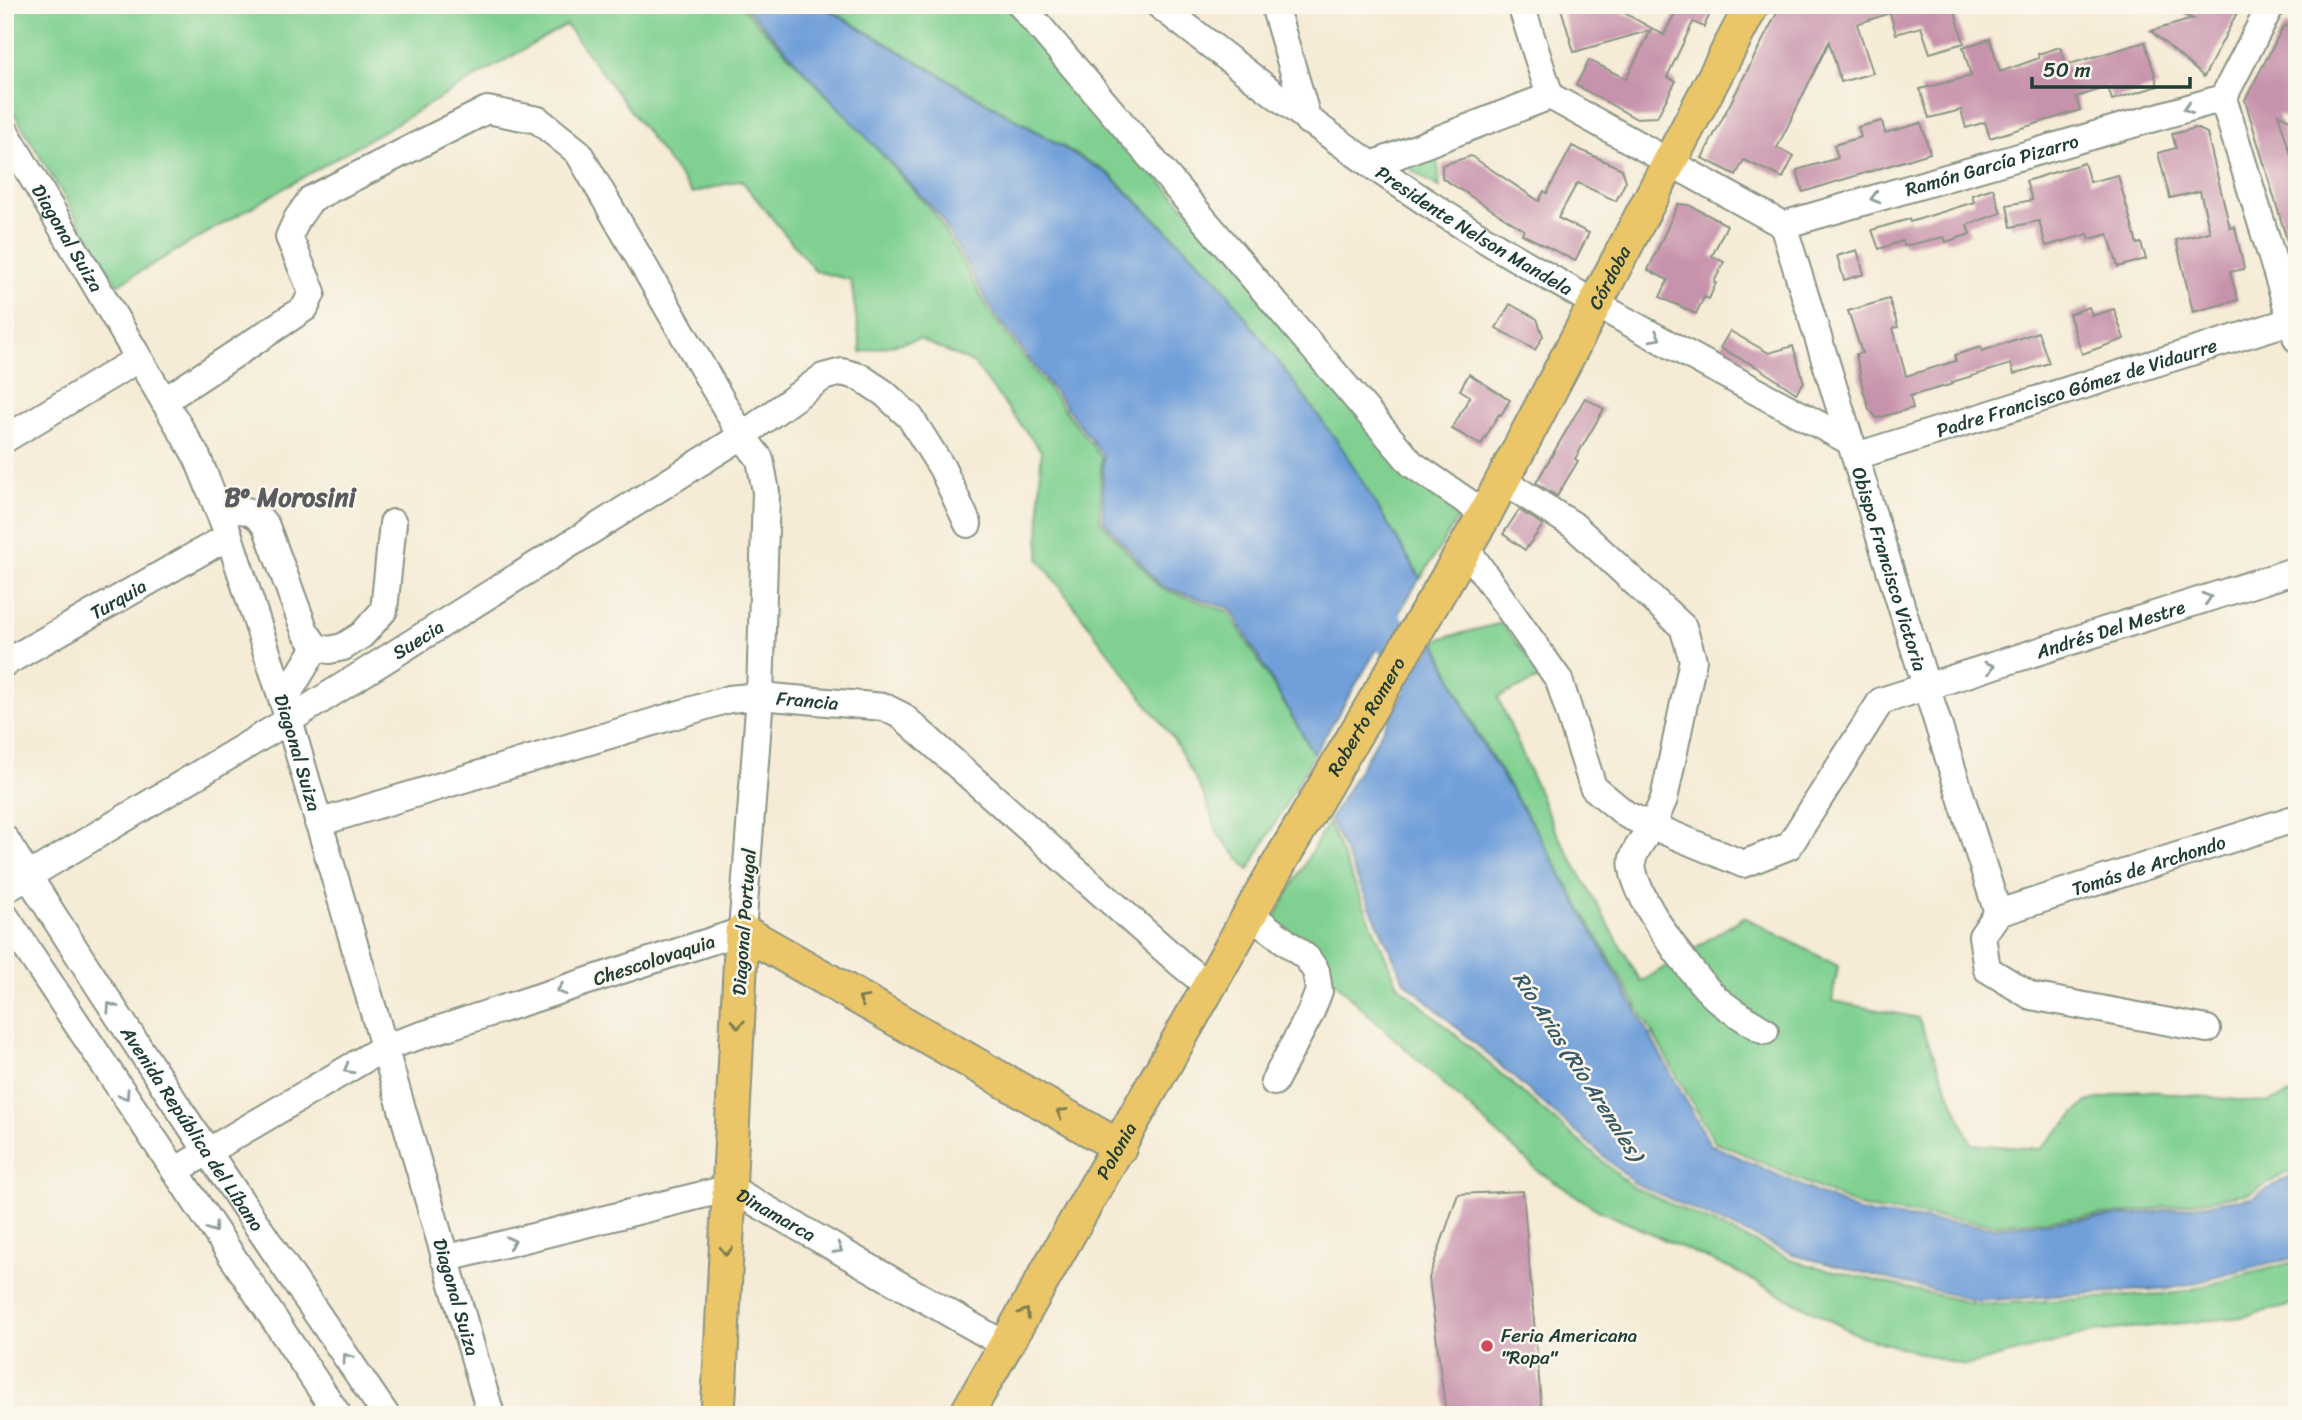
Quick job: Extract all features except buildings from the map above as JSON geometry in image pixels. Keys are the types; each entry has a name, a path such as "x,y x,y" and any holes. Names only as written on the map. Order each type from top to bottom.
{"main road":[{"name":"Córdoba","path":"1466,548 1752,5"},
{"name":"Roberto Romero","path":"1267,884 1466,548"},
{"name":"Polonia","path":"966,1415 1267,884"},
{"path":"742,931 1120,1147"},
{"name":"Diagonal Portugal","path":"718,1415 742,931"}],"street":[{"path":"1021,5 1412,464 1485,514"},
{"name":"Presidente Nelson Mandela","path":"1159,5 1308,121 1479,236 1596,305 1854,449"},
{"path":"1275,5 1308,121"},
{"path":"1521,5 1550,96 1783,225"},
{"path":"2271,5 2223,98 2295,326"},
{"path":"1371,165 1550,96"},
{"name":"Ramón García Pizarro","path":"1783,225 2223,98"},
{"name":"Diagonal Portugal","path":"164,401 305,308 312,292 289,237 311,199 487,110 538,120 578,152 742,436 760,459 766,492 760,696 742,931"},
{"name":"Diagonal Suiza","path":"5,131 197,457 229,536 286,711 491,1415"},
{"name":"Obispo Francisco Victoria","path":"1783,225 1854,449 1924,687 1998,913"},
{"name":"Padre Francisco Gómez de Vidaurre","path":"1854,449 2295,326"},
{"path":"5,439 138,359"},
{"name":"Suecia","path":"5,890 286,711 742,436 823,377 842,372 860,377 884,393 910,417 942,468 968,524"},
{"path":"1503,481 1573,525 1683,627 1693,660 1664,799 1632,859 1634,883 1652,915 1697,977 1716,998 1765,1031"},
{"path":"219,510 246,510 258,515 266,526 305,631 316,647 329,650 343,647 362,635 384,610 393,523"},
{"name":"Turquia","path":"5,663 229,536"},
{"path":"1466,548 1559,680 1593,787 1628,815 1651,826"},
{"name":"Andrés Del Mestre","path":"1651,826 1743,864 1789,846 1881,701 2297,570"},
{"path":"286,711 316,647"},
{"name":"Francia","path":"318,823 729,699 760,696 884,707 902,716 1210,987"},
{"name":"Tomás de Archondo","path":"1998,913 2297,818"},
{"name":"Avenida República del Líbano","path":"5,839 51,915 206,1152 386,1415"},
{"path":"1998,913 1982,936 1987,969 2031,996 2207,1029"},
{"path":"1251,914 1307,958 1316,971 1319,991 1310,1014 1273,1082"},
{"name":"Avenida República del Líbano","path":"5,916 338,1415"},
{"name":"Chescolovaquia","path":"175,1171 385,1047 742,931"},
{"name":"Dinamarca","path":"444,1259 730,1188 1007,1346"}],"green space":[{"path":"5,5 740,5 865,135 937,217 991,314 1101,457 1100,521 1160,588 1229,612 1314,754 1249,870 1218,834 1203,793 1174,740 1039,559 1041,451 973,363 919,339 861,352 851,280 815,271 741,180 692,193 566,25 117,285 5,98"},
{"path":"822,5 1007,5 1111,128 1465,506 1421,578 1342,448 1218,280 1110,174"},
{"path":"1437,151 1440,188 1411,170 1411,160"},
{"path":"1502,623 1543,677 1498,697 1554,828 1641,982 1744,917 1838,966 1832,1001 1918,1018 1971,1144 2040,1149 2087,1102 2138,1090 2267,1103 2297,1091 2297,1167 2250,1193 2129,1213 1995,1224 1862,1208 1714,1141 1538,833 1478,734 1435,640"},
{"path":"1328,822 1398,985 1631,1186 1797,1262 1979,1305 2178,1293 2297,1261 2297,1303 2242,1317 2093,1332 1965,1366 1860,1336 1735,1271 1598,1210 1538,1171 1355,1002 1274,919"}],"water":[{"path":"744,5 820,5 1109,175 1218,280 1342,448 1420,578 1314,754 1231,609 1161,586 1103,520 1103,455 994,313 940,216"},
{"path":"1435,641 1476,734 1537,832 1710,1144 1861,1213 1994,1227 2133,1215 2253,1197 2297,1172 2297,1257 2174,1288 1977,1301 1797,1256 1634,1183 1404,981 1330,819"}],"waterway":[{"name":"Río Arias (Río Arenales)","path":"1368,586 1377,614 1431,697 1424,721"}],"place":[{"name":"Feria Americana \"Ropa\"","path":"1487,1346"}],"district":[{"name":"Bº Morosini","path":"290,497"}]}
